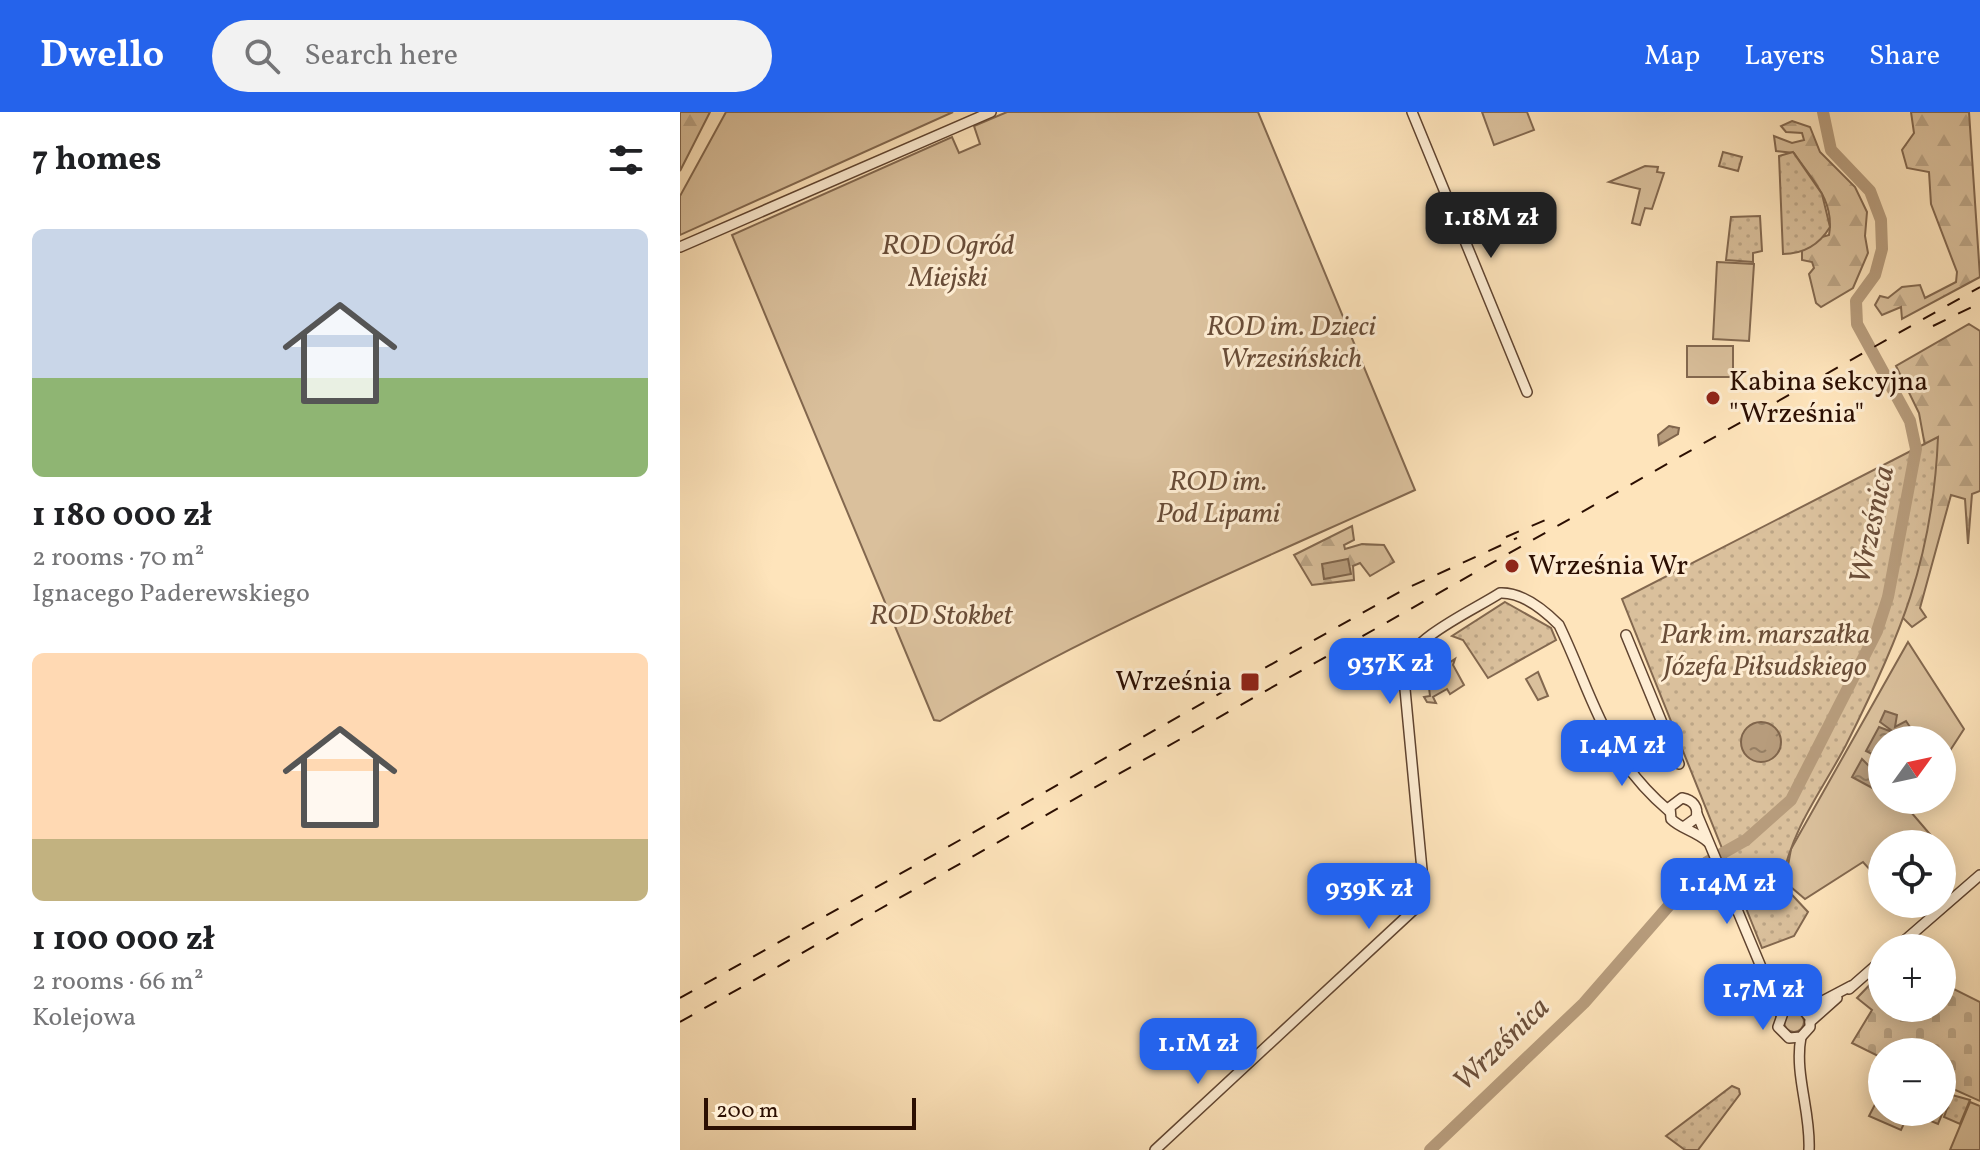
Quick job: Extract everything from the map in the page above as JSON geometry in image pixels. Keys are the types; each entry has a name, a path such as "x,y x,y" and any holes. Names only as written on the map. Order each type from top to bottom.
{"street":[{"path":"680,247 991,112"},
{"path":"1412,112 1527,392"},
{"path":"1155,1150 1419,905 1424,891 1403,668 1408,655 1420,644 1500,593 1526,601 1559,625 1613,749 1647,791 1669,811 1673,823 1685,826 1713,847"},
{"path":"1626,635 1679,764"},
{"path":"1647,791 1674,801 1682,798 1691,801 1766,976 1780,1013 1778,1027 1796,1038"},
{"path":"1669,811 1674,801"},
{"path":"1685,826 1693,822 1697,814"},
{"path":"1912,934 1980,875"},
{"path":"1809,1150 1809,1111 1796,1038 1868,972"},
{"path":"1766,976 1810,1022"},
{"path":"1780,1013 1815,1005 1851,986"}],"green space":[{"path":"680,112 710,112 680,171"},
{"name":"ROD Ogród Miejski","path":"726,112 953,112 680,235 680,196"},
{"path":"1007,112 1258,112 1415,490 1115,627 940,721 934,720 732,235 952,137 959,153 980,144 974,126"},
{"path":"1482,112 1527,112 1534,130 1494,145"},
{"path":"1911,112 1969,112 1980,277 1902,319 1901,307 1882,315 1875,305 1880,296 1888,298 1902,287 1920,285 1925,298 1956,282 1957,272 1931,204 1929,172 1907,168 1902,150 1914,133"},
{"path":"1792,121 1810,127 1820,152 1855,187 1867,212 1865,236 1868,253 1853,288 1821,307 1816,303 1809,274 1814,268 1812,262 1802,260 1802,243 1829,235 1829,211 1820,191 1794,153 1776,151 1774,136 1792,143 1804,140 1802,133 1786,132 1781,126"},
{"path":"1723,152 1742,157 1738,171 1719,166"},
{"path":"1793,152 1822,194 1830,227 1810,247 1783,254 1779,156"},
{"path":"1645,166 1658,167 1657,172 1664,173 1652,209 1645,208 1640,225 1632,223 1640,189 1609,182"},
{"path":"1760,216 1762,251 1753,253 1753,262 1726,260 1731,217"},
{"path":"1717,262 1754,264 1749,341 1713,339"},
{"path":"1969,324 1980,331 1980,491 1972,494 1968,544 1965,499 1951,495 1920,608 1926,617 1912,627 1902,617 1927,457 1919,413 1896,366"},
{"path":"1687,346 1733,346 1733,377 1687,377"},
{"name":"Park im. marszałka Józefa Piłsudskiego","path":"1938,437 1929,522 1921,560 1898,633 1846,745 1800,827 1786,862 1781,883 1808,912 1794,936 1762,948 1622,599"},
{"path":"1352,526 1354,540 1344,545 1345,549 1362,544 1384,545 1394,562 1370,576 1360,563 1353,566 1354,580 1312,585 1294,555"},
{"path":"1505,602 1551,628 1556,640 1488,678 1463,640 1452,636"},
{"path":"1908,642 1964,729 1956,741 1956,726 1868,726 1868,814 1913,814 1926,830 1868,830 1868,868 1863,862 1805,899 1785,882 1791,849"},
{"path":"1455,659 1453,665 1464,685 1450,694 1447,689 1433,697 1436,703 1427,702 1424,697 1430,696 1428,680 1423,680"},
{"path":"1538,672 1548,696 1538,700 1526,679"},
{"path":"1868,987 1868,1007 1857,998"},
{"path":"1956,990 1980,1002 1980,1101 1956,1090 1956,1038 1868,1038 1868,1051 1852,1043 1868,1017 1868,1022 1956,1022"},
{"path":"1790,1012 1798,1012 1804,1022 1798,1032 1790,1032 1784,1026 1784,1018"},
{"path":"1732,1086 1739,1089 1740,1094 1698,1150 1685,1150 1666,1136"},
{"path":"1956,1096 1970,1100 1960,1124 1956,1122"},
{"path":"1970,1102 1980,1106 1980,1150 1950,1150"}],"water":[{"path":"1669,426 1679,428 1678,434 1659,445 1658,435"},
{"path":"1348,559 1351,574 1324,579 1322,564"},
{"path":"1885,711 1897,715 1895,726 1885,726 1880,722"},
{"path":"1761,722 1775,728 1781,742 1775,756 1761,762 1747,756 1741,742 1747,728"},
{"path":"1862,759 1868,765 1868,786 1852,777"}],"waterway":[{"name":"Wrześnica","path":"1430,1150 1584,1003 1707,862 1746,840 1791,800 1877,631 1888,597 1916,449 1910,421 1857,324 1856,301 1875,275 1882,249 1881,220 1870,191 1831,150 1823,112"}],"railway":[{"path":"680,1022 1980,287"},
{"path":"1933,326 1980,303"},
{"path":"1506,537 1557,515"},
{"path":"680,998 1403,590 1517,538"}],"place":[{"name":"Kabina sekcyjna \"Września\"","path":"1713,398"},
{"name":"Września Wr","path":"1512,566"},
{"name":"Września","path":"1250,682"}],"park label":[{"name":"ROD im. Dzieci Wrzesińskich","path":"1291,343"},
{"name":"ROD im. Pod Lipami","path":"1218,498"},
{"name":"ROD Stokbet","path":"941,616"}]}
